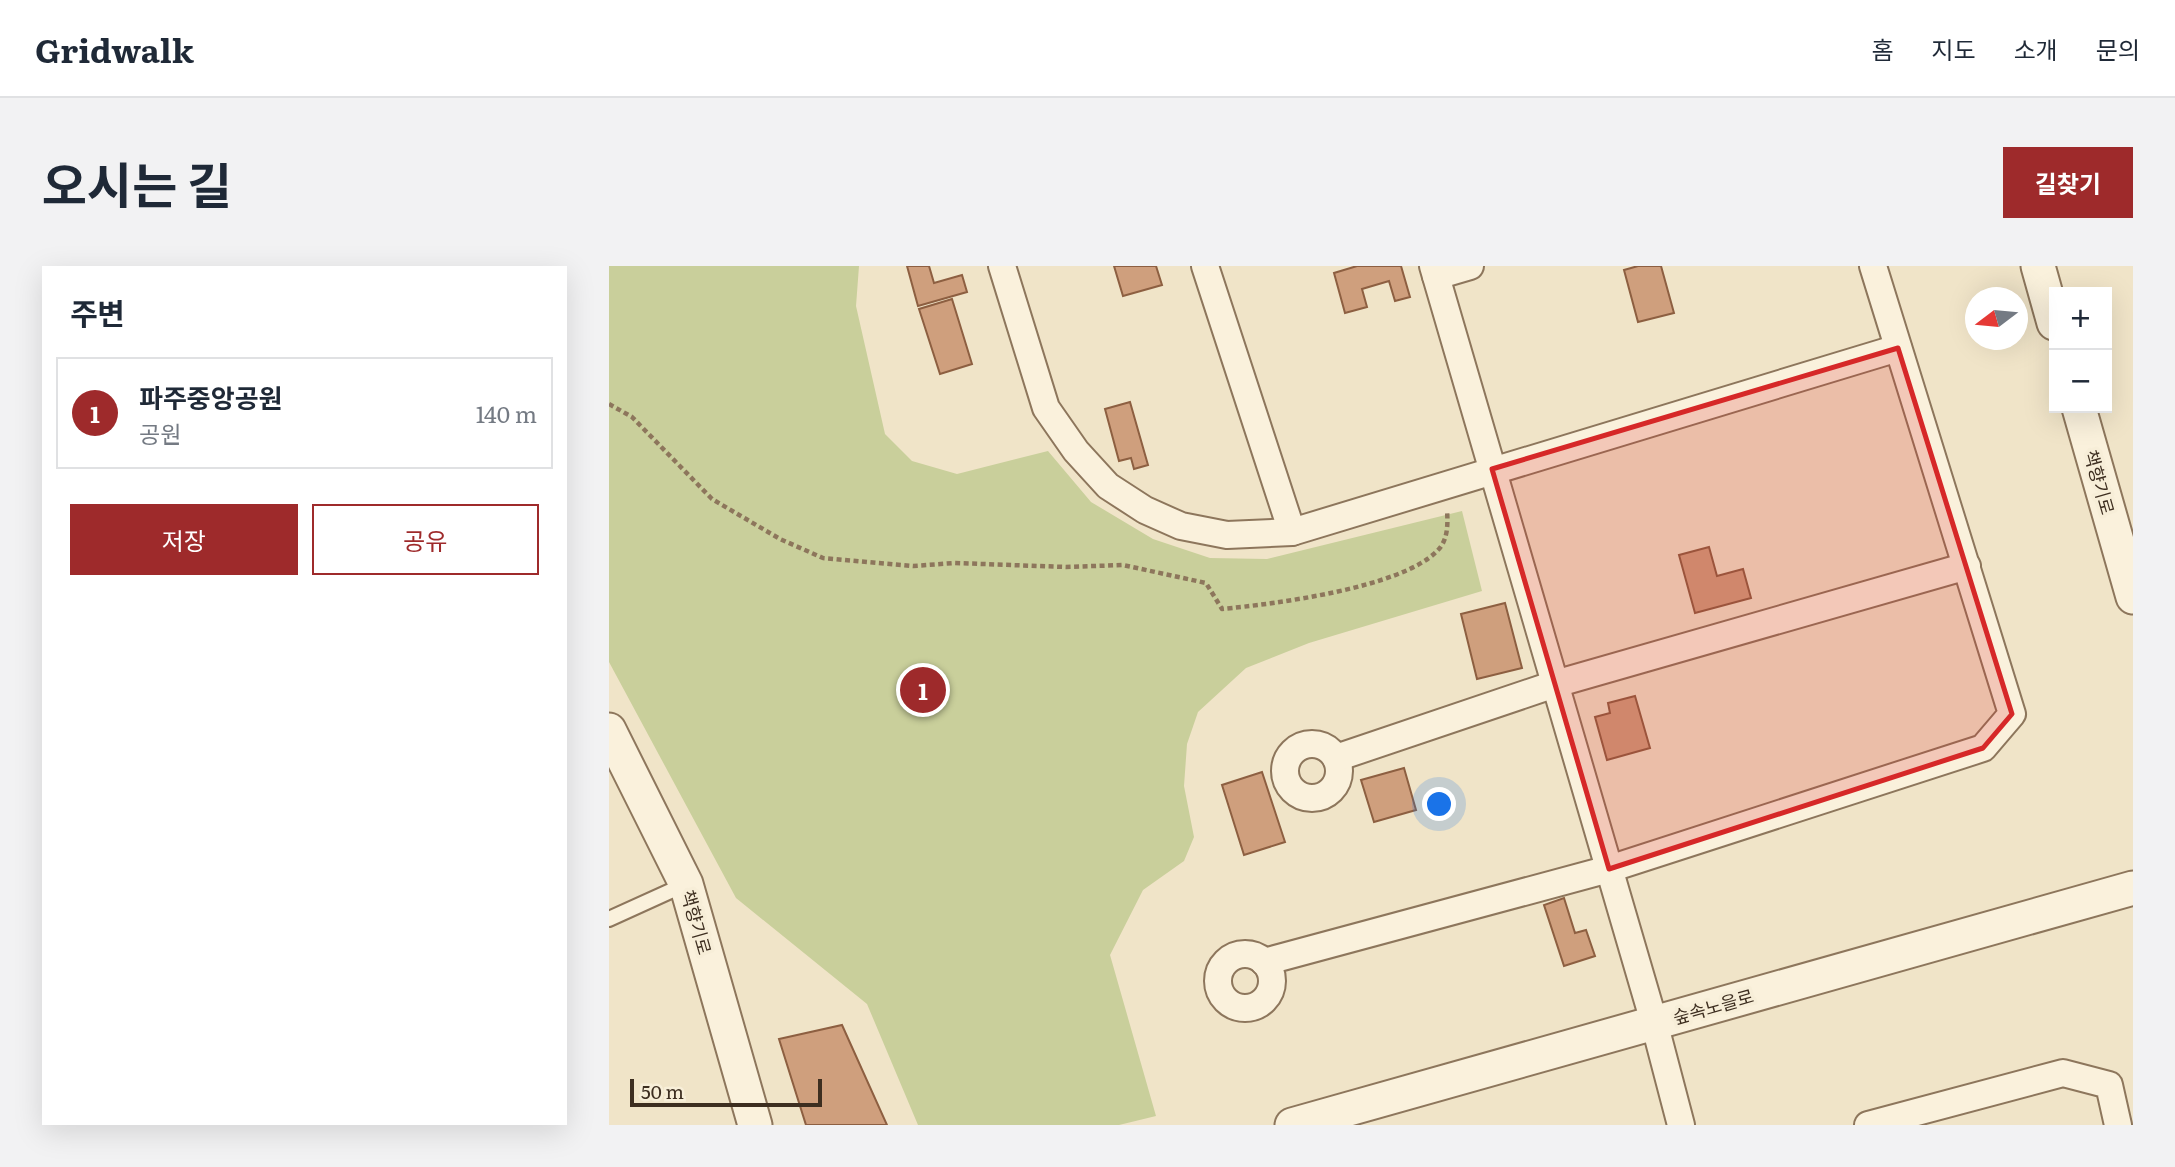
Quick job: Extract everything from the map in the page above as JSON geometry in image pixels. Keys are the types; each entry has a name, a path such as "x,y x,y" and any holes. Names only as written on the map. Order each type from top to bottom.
{"street":[{"path":"1002,266 1047,408 1076,451 1108,486 1145,509 1181,526 1227,535 1292,532 1492,469 1898,348"},
{"path":"1205,266 1292,532"},
{"path":"1470,266 1435,271 1654,1022 1681,1125"},
{"path":"1264,962 1609,869 1983,748 2013,714 1873,266"},
{"path":"2038,266 2049,305"},
{"name":"책향기로","path":"2080,413 2133,597"},
{"path":"1336,758 1555,684 1967,566"},
{"name":"책향기로","path":"609,730 686,884 755,1125"},
{"name":"숲속노을로","path":"1292,1125 2133,888"},
{"path":"1868,1125 2063,1073 2109,1085 2118,1125"}],"lane":[{"path":"609,919 686,884"}],"path":[{"path":"609,404 632,417 712,499 780,539 823,558 913,566 955,563 1066,567 1123,565 1206,583 1222,609 1275,603 1412,569 1439,550 1448,529 1445,485"}],"highlighted area":[{"path":"1898,348 2012,714 1983,748 1609,869 1492,469"}],"green space":[{"path":"609,266 859,266 856,306 885,434 912,461 957,474 1048,451 1091,502 1153,539 1210,558 1267,559 1462,511 1482,591 1309,643 1246,668 1198,712 1187,744 1184,786 1194,837 1184,861 1143,890 1110,955 1156,1116 1119,1125 918,1125 867,1004 736,898 609,662"}],"building":[{"path":"907,266 929,266 934,283 962,275 967,292 918,306"},
{"path":"1114,266 1156,266 1162,285 1123,296"},
{"path":"1357,266 1401,266 1410,297 1395,301 1389,281 1362,289 1367,307 1345,313 1334,273"},
{"path":"1638,266 1661,266 1674,313 1638,322 1624,270"},
{"path":"952,299 972,364 940,374 919,309"},
{"path":"1130,402 1148,465 1134,469 1131,458 1119,461 1105,409"},
{"path":"1709,547 1717,576 1743,569 1751,598 1695,613 1679,555"},
{"path":"1505,603 1522,668 1477,679 1461,614"},
{"path":"1635,696 1650,748 1607,760 1595,717 1610,713 1608,703"},
{"path":"1404,768 1416,810 1374,822 1361,780"},
{"path":"1262,772 1285,842 1244,855 1222,785"},
{"path":"1564,898 1575,933 1586,930 1595,956 1564,966 1544,905"},
{"path":"842,1025 887,1125 806,1125 779,1039"}],"place":[{"name":"파주중앙공원","path":"923,690"}]}
